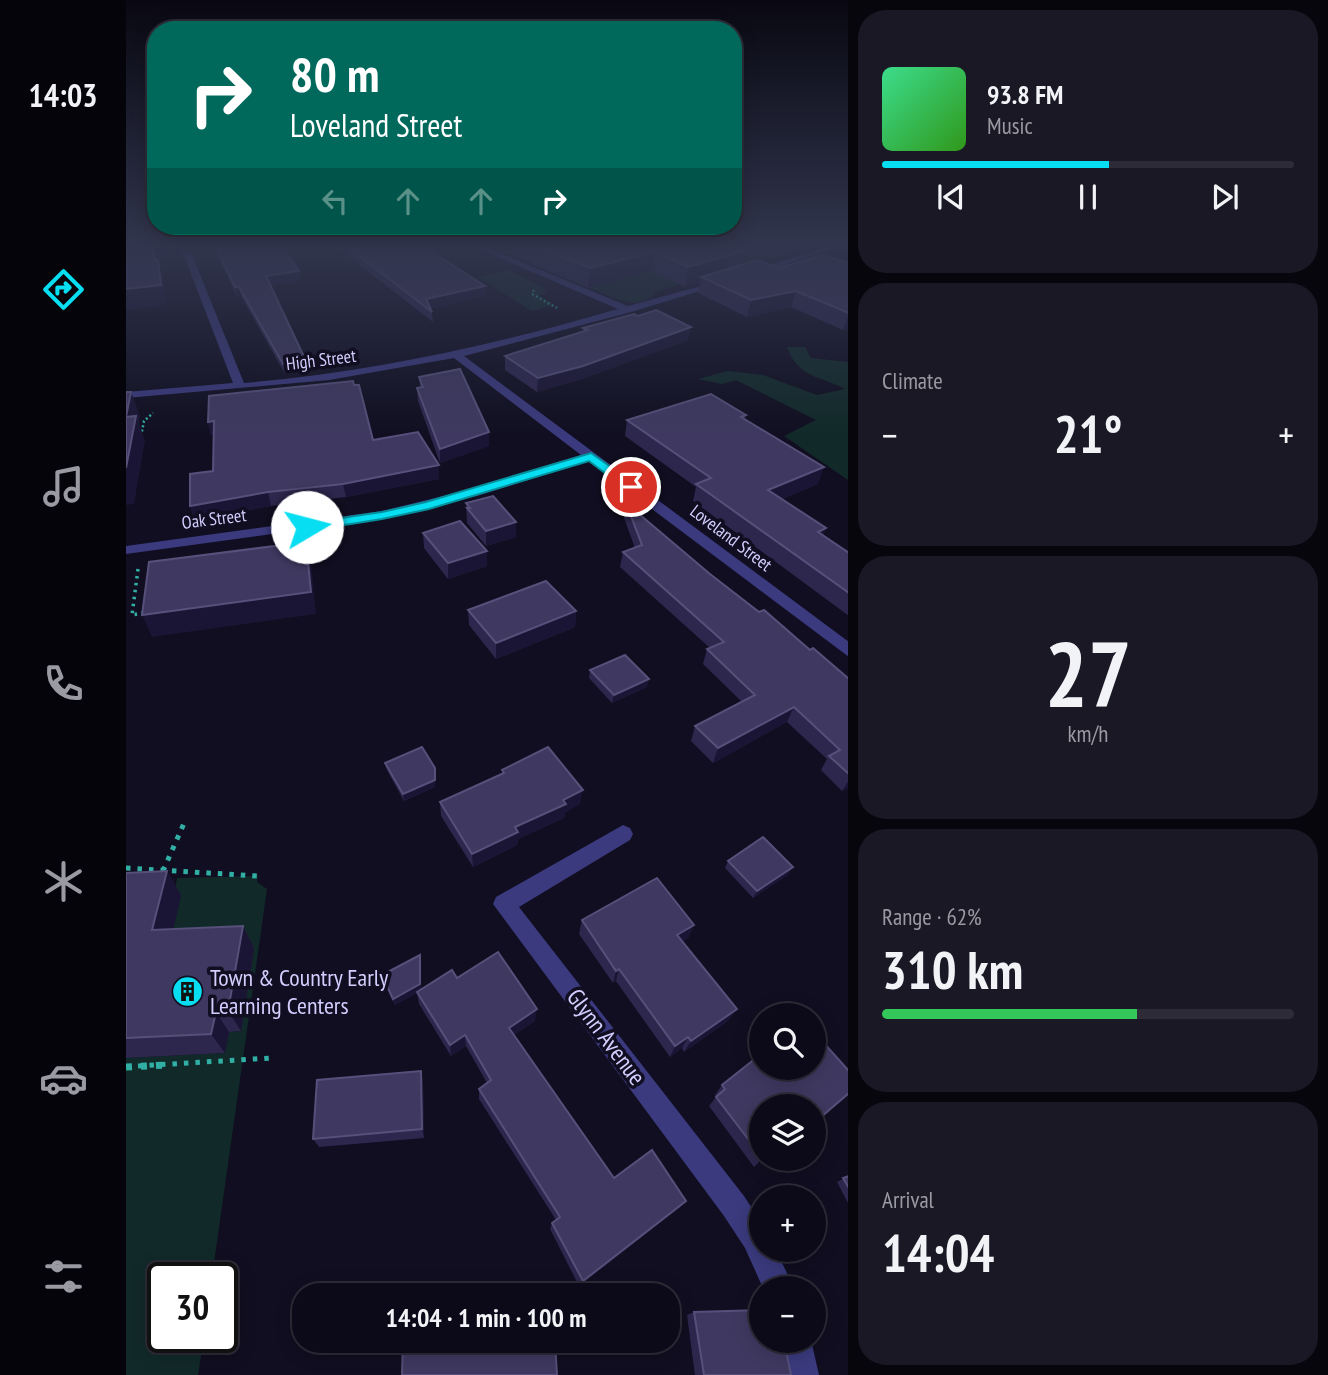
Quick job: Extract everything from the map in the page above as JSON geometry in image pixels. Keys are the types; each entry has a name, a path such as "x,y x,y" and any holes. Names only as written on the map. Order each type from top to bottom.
{"street":[{"path":"209,309 240,386"},
{"name":"High Street","path":"126,395 364,372 538,337 628,310"},
{"name":"Loveland Street","path":"455,354 848,651"},
{"name":"Oak Street","path":"126,550 382,516 472,493 591,456"},
{"name":"Glynn Avenue","path":"623,834 504,904 734,1206 755,1238 773,1276"},
{"path":"798,1353 803,1375"}],"path":[{"path":"136,437 142,436 144,421 152,415 153,407"},
{"path":"138,564 132,615 143,613"},
{"path":"162,880 185,821"},
{"path":"126,868 258,876"},
{"path":"146,1065 148,1057"},
{"path":"126,1067 181,1059 271,1058"}],"green space":[{"path":"787,347 805,347 811,358 848,362 848,480 784,436 816,420 736,380 722,384 698,379 728,371 763,375 817,395 845,389 804,371 797,365"},
{"path":"258,876 257,882 267,889 214,1262 147,1262 147,1353 201,1353 198,1375 126,1375 126,1058 225,1053 229,1032 241,1031 254,949 168,952 181,896 174,896 177,878"}],"building":[{"path":"252,309 282,309 306,361 283,364"},
{"path":"656,310 691,327 583,366 538,378 505,356 588,330 583,328"},
{"path":"460,369 489,432 440,449 417,388 423,387 419,377"},
{"path":"353,381 354,385 359,385 373,440 418,432 439,465 343,484 268,492 190,506 190,474 213,471 214,421 208,422 209,396"},
{"path":"126,392 131,392 126,417"},
{"path":"711,394 746,415 741,417 824,467 768,490 826,528 818,532 848,552 848,592 696,484 711,478 627,420"},
{"path":"136,416 126,468 126,417"},
{"path":"493,496 516,522 486,531 466,503"},
{"path":"626,503 710,574 759,612 764,610 848,678 848,773 829,756 840,750 794,707 718,748 695,726 755,695 707,649 724,642 623,552 642,545"},
{"path":"460,521 487,551 448,563 423,533"},
{"path":"306,542 311,592 142,615 149,562"},
{"path":"546,581 576,611 496,643 468,610"},
{"path":"625,655 649,679 614,695 590,670"},
{"path":"422,747 435,768 435,780 403,794 385,763"},
{"path":"548,747 583,790 563,800 566,804 515,827 518,832 472,854 440,802 504,773 502,770"},
{"path":"763,837 793,867 757,891 728,861"},
{"name":"Town & Country Early Learning Centers","path":"167,871 152,930 243,926 228,1011 216,1012 211,1034 126,1038 126,873"},
{"path":"657,878 694,925 677,935 737,1009 691,1041 688,1037 675,1046 619,969 616,971 582,920"},
{"path":"498,952 537,1009 509,1028 614,1178 652,1150 686,1201 583,1281 552,1223 560,1217 479,1089 491,1080 465,1035 450,1045 417,992 452,970 457,978"},
{"path":"420,955 420,984 393,999 382,975"},
{"path":"826,1045 848,1070 848,1094 826,1113 826,1094 749,1094 749,1140 716,1097 725,1089 722,1085 749,1064 749,1080 826,1080"},
{"path":"421,1071 422,1129 313,1139 317,1080"},
{"path":"749,1310 749,1353 787,1353 791,1375 704,1375 694,1312"},
{"path":"403,1353 556,1353 557,1375 402,1375"}],"place":[{"name":"Town & Country Early Learning Centers","path":"187,992"}],"route":[{"path":"307,527 382,516 429,505 591,456 631,487"}]}
